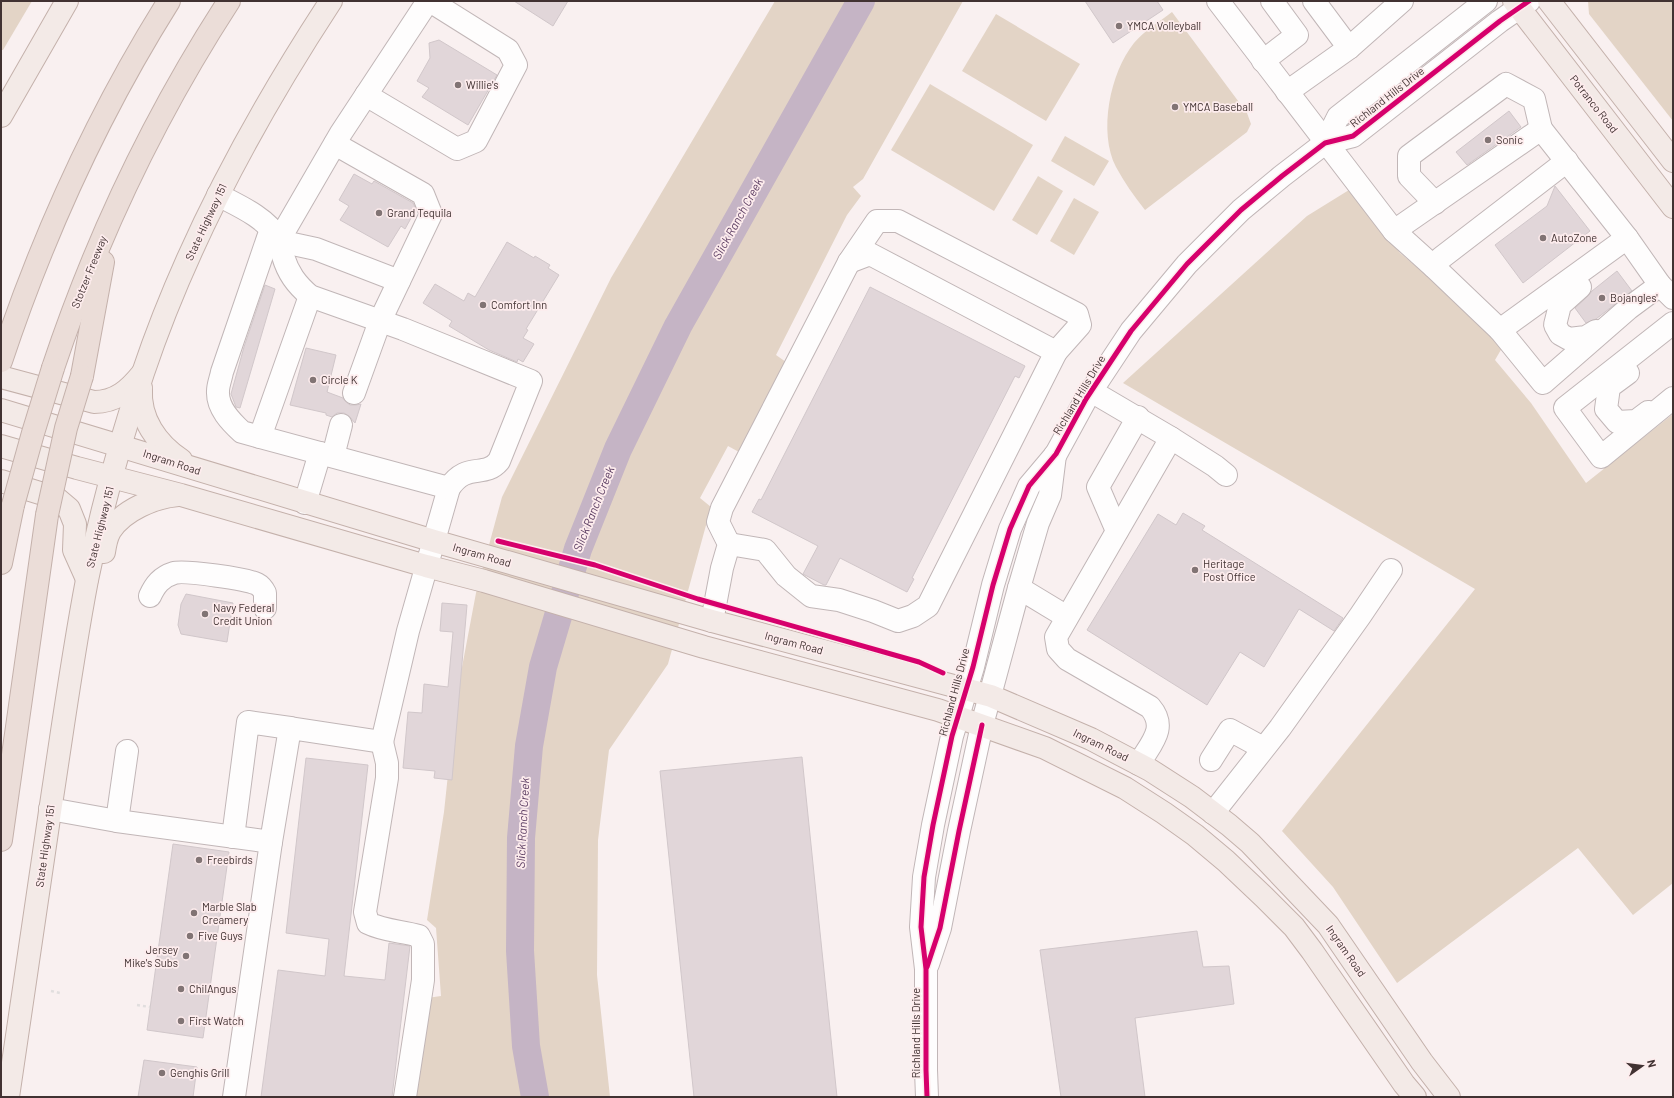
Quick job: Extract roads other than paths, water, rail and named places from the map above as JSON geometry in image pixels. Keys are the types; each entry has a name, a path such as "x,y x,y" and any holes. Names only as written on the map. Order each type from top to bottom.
{"highway":[{"path":"2,358 38,260 78,167 130,66 169,1"},
{"name":"Stotzer Freeway","path":"1,563 13,506 32,433 68,323 112,217 148,140 175,91 229,1"},
{"path":"1,840 47,516 66,428 82,376 112,217"}],"main road":[{"path":"1,116 67,1"},
{"name":"State Highway 151","path":"8,1097 71,669 87,579 120,446 143,373 168,305 218,195 277,88 331,1"},
{"path":"1549,1 1673,161"},
{"name":"Potranco Road","path":"1521,3 1673,207"},
{"path":"1,377 89,401 100,402 119,396 133,385 143,373"},
{"path":"143,373 142,401 150,430 165,448 196,470"},
{"name":"Ingram Road","path":"1,410 492,558 712,621 991,696 1091,739 1139,764 1180,789 1250,843 1328,925 1410,1044 1449,1097"},
{"path":"1,446 181,495 426,566 484,581 704,647 958,716 1045,748 1084,766 1125,788 1195,835 1248,881 1294,927 1414,1097"},
{"path":"1,481 56,498 69,509 75,524 74,550 87,579 100,573 107,537 111,530 124,518 151,501 181,495"},
{"path":"704,647 712,621"},
{"path":"1195,835 1213,813"},
{"path":"1387,1060 1410,1044"}],"street":[{"path":"366,95 457,149 476,141 516,65 508,50 429,1 366,95 276,236 222,372 218,392 222,409 232,423 242,432 449,488"},
{"path":"1218,1 1394,231 1500,330 1564,408 1601,457 1673,398"},
{"path":"1263,61 1297,35 1272,1"},
{"path":"1314,1 1349,48"},
{"path":"1287,92 1349,48 1402,1"},
{"name":"Richland Hills Drive","path":"1326,143 1338,117 1486,1"},
{"name":"Richland Hills Drive","path":"927,1097 926,968 921,927 924,877 933,825 958,716 993,585 1010,529 1029,486 1056,454 1091,391 1131,331 1187,264 1241,210 1326,143 1353,136 1521,3"},
{"path":"1435,203 1409,176 1409,156 1506,84 1534,99 1541,129 1627,238 1667,292 1629,308 1586,337 1569,339 1560,334 1556,325 1560,305 1593,276 1603,256"},
{"path":"1394,231 1541,129"},
{"path":"335,144 423,194 431,214 380,321 354,393"},
{"path":"1434,267 1441,258 1567,161"},
{"path":"218,195 242,208 276,236 316,249 399,281"},
{"path":"712,621 722,568 729,544 718,522 722,508 849,262 877,222 898,221 1077,314 1080,325 1056,352 928,606 913,616 898,621 839,600 811,596 786,576 765,550 729,544"},
{"path":"276,236 292,278 310,296 380,321 531,381 499,461 491,468 464,473 458,477 449,488 426,566 396,680 382,742 387,763 387,778 365,912 368,923 376,927 419,936 423,944 423,980 404,1097"},
{"path":"1500,330 1627,238"},
{"path":"849,262 870,254 1056,352"},
{"path":"260,437 310,296"},
{"path":"1543,383 1629,308"},
{"path":"1564,408 1672,324"},
{"path":"1672,324 1664,345 1609,387 1606,409 1618,422 1636,421 1673,394"},
{"path":"1091,391 1138,417 1215,466 1226,475"},
{"path":"1117,531 1098,488 1138,417"},
{"path":"306,503 326,455 341,425"},
{"path":"1139,764 1159,730 1157,716 1150,707 1067,659 1058,649 1056,637 1171,438"},
{"name":"Richland Hills Drive","path":"926,968 940,928 982,725 1038,523 1050,495 1056,454"},
{"path":"1213,813 1257,755 1285,722 1391,570"},
{"path":"150,596 155,586 162,579 174,573 193,573 257,584 265,593 265,608"},
{"path":"1019,588 1067,617"},
{"path":"232,837 248,722 382,742"},
{"path":"234,1097 271,842 290,728"},
{"path":"1211,760 1230,730 1257,755"},
{"path":"117,821 128,751"},
{"path":"50,809 117,821 271,842"}],"waterway":[{"name":"Slick Ranch Creek","path":"535,1097 526,1046 520,951 521,838 529,746 543,667 578,549 618,449 678,326 861,1"}],"place":[{"name":"YMCA Volleyball","path":"1119,26"},
{"name":"Willie's","path":"458,85"},
{"name":"YMCA Baseball","path":"1175,107"},
{"name":"Sonic","path":"1488,140"},
{"name":"Grand Tequila","path":"379,213"},
{"name":"AutoZone","path":"1543,238"},
{"name":"Bojangles'","path":"1602,298"},
{"name":"Comfort Inn","path":"483,305"},
{"name":"Circle K","path":"313,380"},
{"name":"Heritage Post Office","path":"1195,570"},
{"name":"Navy Federal Credit Union","path":"205,614"},
{"name":"Freebirds","path":"199,860"},
{"name":"Marble Slab Creamery","path":"194,913"},
{"name":"Five Guys","path":"190,936"},
{"name":"Jersey Mike's Subs","path":"186,956"},
{"name":"ChilAngus","path":"181,989"},
{"name":"First Watch","path":"181,1021"},
{"name":"Genghis Grill","path":"162,1073"}]}
